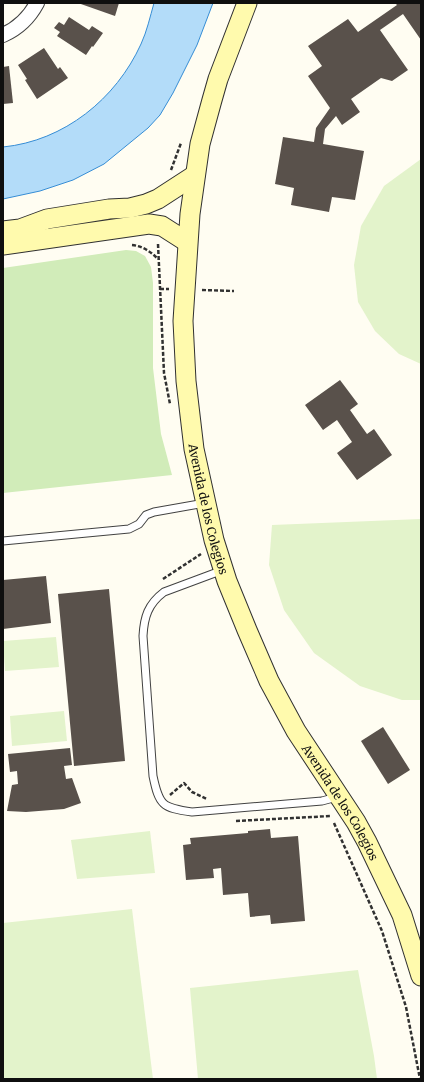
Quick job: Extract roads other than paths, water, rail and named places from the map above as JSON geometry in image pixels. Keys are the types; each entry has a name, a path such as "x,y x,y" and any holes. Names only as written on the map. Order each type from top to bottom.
{"street":[{"path":"3,35 14,30 26,20 38,3"},
{"name":"Avenida de los Colegios","path":"247,3 218,80 200,144 187,242 183,320 186,381 194,449 205,503 215,573 247,630 269,681 331,798 367,842 399,908 421,976"},
{"path":"3,231 20,229 47,218 130,208 146,204 195,175"},
{"path":"3,245 143,225 162,226 187,242"}],"lane":[{"path":"3,541 123,530 139,524 146,515 154,512 205,503"},
{"path":"215,573 173,588 156,598 149,607 144,621 143,636 153,776 157,795 167,807 174,810 192,812 331,798"}],"water":[{"path":"154,3 213,3 197,45 173,93 160,115 148,128 104,164 73,180 40,191 3,199 3,147 25,143 47,136 86,114 102,99 130,64 141,44"}]}
